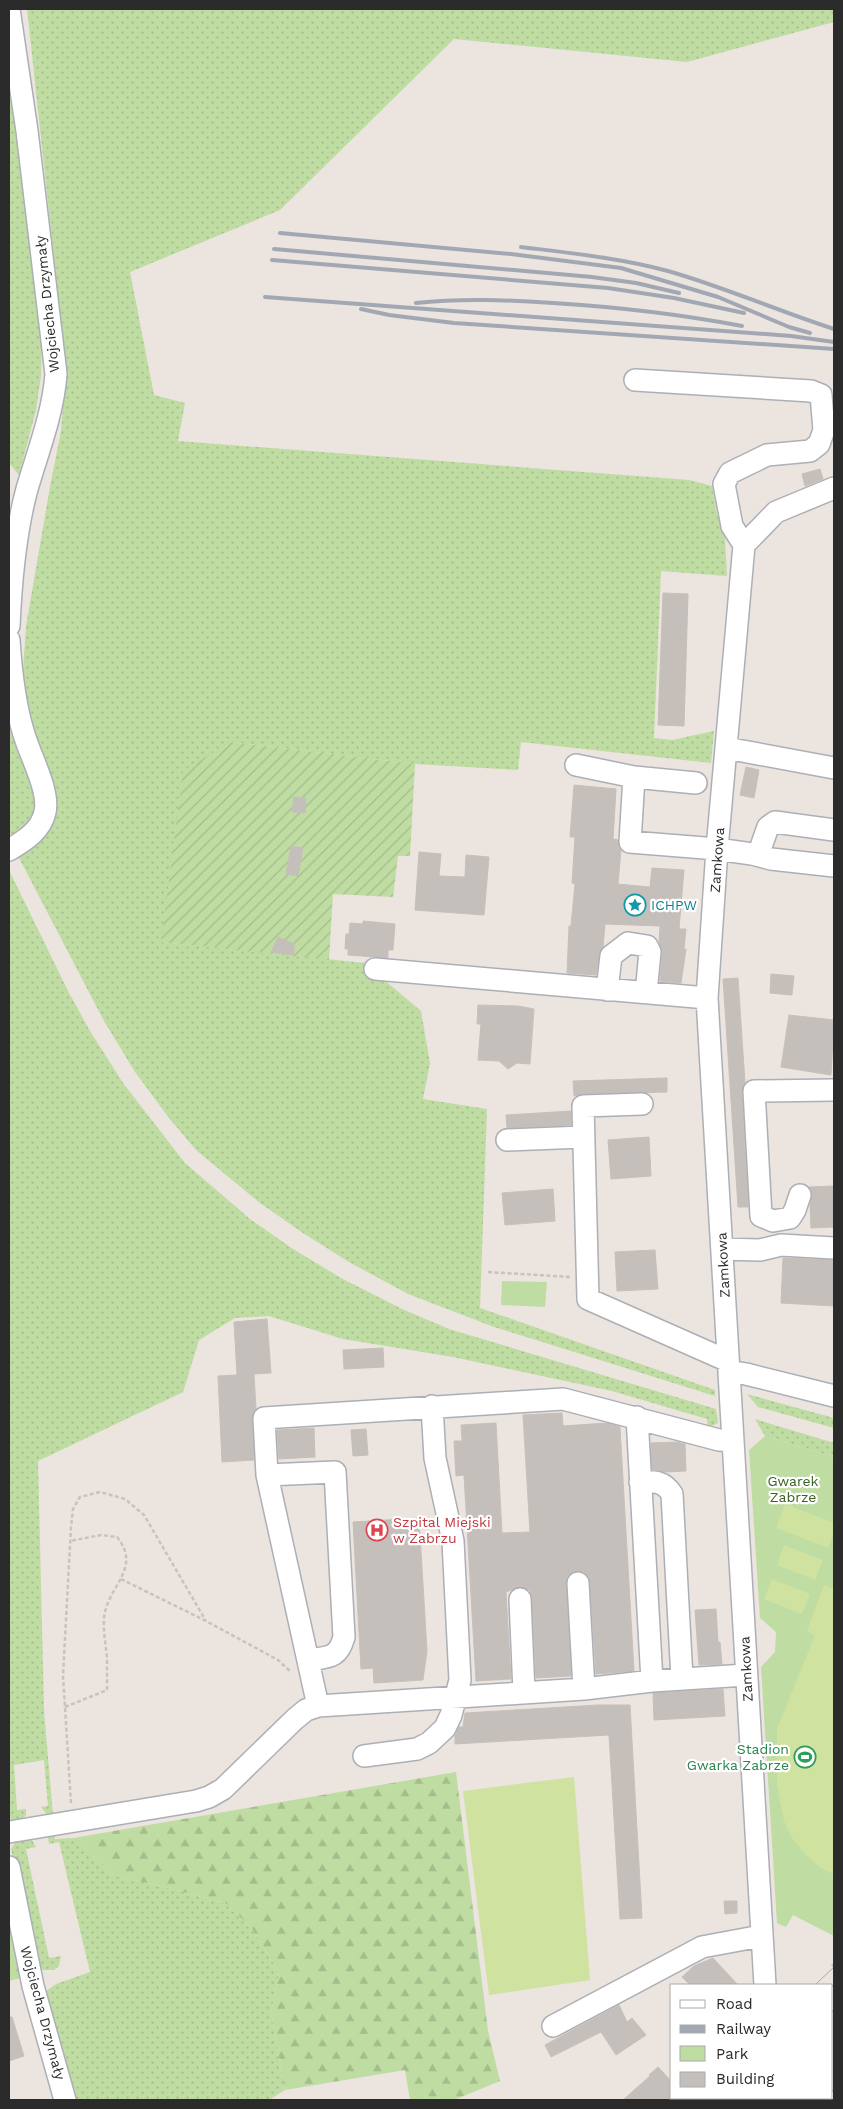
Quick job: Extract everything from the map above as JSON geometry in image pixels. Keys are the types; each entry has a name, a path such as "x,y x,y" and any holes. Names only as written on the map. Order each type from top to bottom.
{"street":[{"name":"Wojciecha Drzymały","path":"9,9 27,131 56,374 51,410 19,524 9,626"},
{"path":"634,380 811,391 821,395 824,430 819,444 810,451 767,455 730,474 724,484 732,526 744,545 776,512 834,488"},
{"name":"Zamkowa","path":"744,545 717,849 707,998 766,1984"},
{"path":"9,640 16,703 23,731 46,796 46,811 42,821 32,835 9,850"},
{"path":"726,748 834,768"},
{"path":"576,765 634,777 696,783"},
{"path":"634,777 630,842 717,849 771,859 834,866"},
{"path":"758,856 768,827 775,822 834,830"},
{"path":"607,990 611,956 628,943 647,946 650,952 646,993"},
{"path":"375,969 707,998"},
{"path":"800,1195 790,1218 773,1221 761,1216 754,1091 834,1090"},
{"path":"642,1104 583,1106 588,1299 746,1374 834,1396"},
{"path":"507,1140 584,1137"},
{"path":"722,1249 760,1250 781,1246 834,1248"},
{"path":"318,1706 302,1668 267,1475 264,1418 563,1399 719,1440 733,1441"},
{"path":"364,1756 417,1750 429,1743 445,1728 456,1697 460,1669 453,1541 435,1458 432,1406"},
{"path":"636,1417 652,1680"},
{"path":"267,1475 335,1472 344,1637 337,1653 302,1668"},
{"path":"640,1482 661,1483 667,1486 672,1494 682,1679"},
{"path":"578,1583 584,1689"},
{"path":"520,1599 524,1692"},
{"path":"9,1832 196,1802 209,1797 224,1789 295,1719 306,1710 318,1706 584,1689 652,1680 746,1674"},
{"name":"Wojciecha Drzymały","path":"9,1867 33,1986 65,2100"},
{"path":"553,2026 702,1947 762,1936"}],"path":[{"path":"488,1272 587,1278"},
{"path":"72,1821 63,1676 72,1508 80,1498 100,1492 125,1499 144,1515 206,1621"},
{"path":"65,1707 106,1690 107,1660 104,1619 106,1606 121,1579 128,1559 124,1545 117,1537 101,1535 70,1541"},
{"path":"121,1579 206,1621 278,1660 302,1668"}],"green space":[{"path":"27,9 834,9 834,22 687,62 454,39 280,210 130,272 154,395 185,403 178,441 689,480 712,486 717,514 725,538 727,576 661,571 654,738 672,740 714,731 711,763 521,742 518,770 415,764 230,742 161,942 364,963 421,1011 430,1063 423,1099 487,1109 480,1308 715,1390 715,1396 494,1327 408,1294 349,1262 260,1203 196,1150 169,1118 135,1072 104,1021 17,854 54,810 46,761 29,719 23,671 26,626 61,431 66,368"},
{"path":"9,62 42,332 41,376 36,410 19,475 9,463"},
{"path":"9,706 38,802 28,822 12,837 9,831"},
{"path":"230,742 415,764 410,856 398,856 393,897 333,894 329,960 161,942 183,771"},
{"path":"9,870 68,991 90,1031 123,1083 185,1163 250,1219 293,1249 341,1278 402,1309 449,1329 716,1409 718,1423 708,1428 707,1419 612,1391 453,1357 343,1339 269,1316 235,1318 199,1340 183,1392 38,1461 44,1711 53,1815 48,1816 41,1807 48,1806 44,1760 14,1765 17,1810 26,1809 26,1815 23,1819 13,1821 9,1817"},
{"path":"502,1281 547,1282 545,1307 501,1305"},
{"path":"747,1394 834,1418 834,1428 758,1407"},
{"path":"755,1419 834,1443 834,1457 765,1436"},
{"name":"Gwarek Zabrze","path":"765,1436 834,1457 834,1936 793,1915 786,1927 777,1923 761,1667 775,1652 776,1632 760,1618 749,1450"},
{"path":"785,1504 834,1523 834,1532 828,1548 776,1528"},
{"path":"784,1545 823,1560 815,1580 777,1565"},
{"path":"772,1579 810,1594 802,1614 764,1599"},
{"name":"Stadion Gwarka Zabrze","path":"824,1585 834,1589 834,1874 819,1867 792,1838 784,1821 777,1785 777,1729 815,1635 807,1631"},
{"path":"456,1772 488,2031 500,2081 454,2100 410,2100 405,2070 285,2090 271,2013 279,1972 252,1929 227,1904 115,1876 73,1838"},
{"path":"574,1777 590,1980 489,1995 463,1791"},
{"path":"54,1830 55,1839 73,1838 115,1876 227,1904 252,1929 279,1972 271,2013 285,2090 269,2100 74,2100 46,2000 46,1991 56,1984 90,1972 59,1842 49,1844 48,1835"},
{"path":"30,1837 36,1847 26,1849 49,1958 61,1956 59,1966 54,1970 42,1970 38,1964 11,1849 18,1838"},
{"path":"9,1925 21,1978 9,1981"}],"building":[{"path":"820,469 823,479 805,486 802,474"},
{"path":"663,593 688,594 684,726 658,725"},
{"path":"746,767 759,770 754,798 740,795"},
{"path":"574,785 616,789 613,839 618,840 621,850 618,884 650,887 652,868 684,870 679,929 686,929 684,949 686,949 681,983 660,981 662,953 659,942 660,926 605,924 603,947 599,954 596,975 567,973 569,926 571,926 575,884 572,883 575,837 570,837"},
{"path":"294,797 306,798 305,813 292,812"},
{"path":"291,846 303,848 298,876 286,874"},
{"path":"419,852 441,854 439,876 465,877 466,855 489,857 484,915 415,910"},
{"path":"363,921 395,924 393,950 388,950 388,958 348,955 348,949 345,949 346,934 349,934 350,923 363,924"},
{"path":"278,937 294,944 294,955 271,952"},
{"path":"771,974 794,976 792,995 770,993"},
{"path":"738,978 745,1083 742,1092 748,1207 738,1207 723,979"},
{"path":"478,1005 518,1006 534,1009 530,1064 517,1063 508,1069 499,1061 478,1060 481,1024 477,1024"},
{"path":"789,1015 834,1020 831,1075 781,1067"},
{"path":"667,1078 667,1092 583,1094 574,1096 573,1081"},
{"path":"571,1111 571,1125 507,1128 506,1115"},
{"path":"649,1137 651,1176 611,1179 608,1140"},
{"path":"834,1186 834,1227 811,1228 810,1204 812,1193 809,1187"},
{"path":"553,1189 555,1221 505,1225 502,1193"},
{"path":"655,1250 658,1289 617,1291 615,1252"},
{"path":"783,1258 834,1260 834,1306 781,1303"},
{"path":"267,1319 271,1373 254,1374 256,1409 252,1419 254,1460 222,1462 218,1376 237,1375 234,1322"},
{"path":"383,1348 384,1367 344,1369 343,1350"},
{"path":"562,1413 563,1426 607,1423 620,1427 634,1671 596,1674 590,1582 589,1577 584,1572 577,1571 567,1577 566,1584 571,1676 536,1678 532,1598 530,1590 519,1587 506,1592 511,1679 476,1681 464,1475 456,1476 454,1441 462,1441 461,1425 496,1423 502,1533 530,1532 523,1415"},
{"path":"314,1428 315,1457 279,1459 277,1430"},
{"path":"366,1429 368,1455 353,1456 351,1430"},
{"path":"677,1442 685,1444 686,1471 665,1472 652,1469 651,1443"},
{"path":"419,1518 427,1651 423,1680 374,1683 373,1668 361,1669 353,1522"},
{"path":"716,1609 718,1642 720,1642 722,1664 699,1665 695,1610"},
{"path":"723,1689 725,1716 654,1720 653,1693"},
{"path":"598,1705 630,1705 642,1918 620,1919 609,1735 455,1744 455,1736 459,1727 463,1727 465,1713"},
{"path":"724,1901 737,1901 737,1913 725,1914"},
{"path":"713,1958 737,1984 689,1984 682,1977 694,1966"},
{"path":"619,2005 627,2022 632,2018 646,2035 616,2055 601,2032 551,2057 545,2045"},
{"path":"9,2017 12,2017 24,2056 9,2061"},
{"path":"658,2067 670,2080 670,2099 672,2100 623,2100 650,2076"}],"tram line":[{"path":"816,1984 834,1967"}],"railway":[{"path":"280,233 511,254 621,268 718,297 789,327 810,333"},
{"path":"521,247 613,259 650,266 710,284 834,329"},
{"path":"274,249 592,277 636,283 679,293"},
{"path":"272,260 608,288 674,298 744,313"},
{"path":"265,297 791,336 834,342"},
{"path":"416,303 450,300 485,300 577,305 624,309 742,326"},
{"path":"361,309 389,315 454,323 834,349"}],"place":[{"name":"ICHPW","path":"635,905"},
{"name":"Szpital Miejski w Zabrzu","path":"377,1530"},
{"name":"Stadion Gwarka Zabrze","path":"805,1757"}]}
